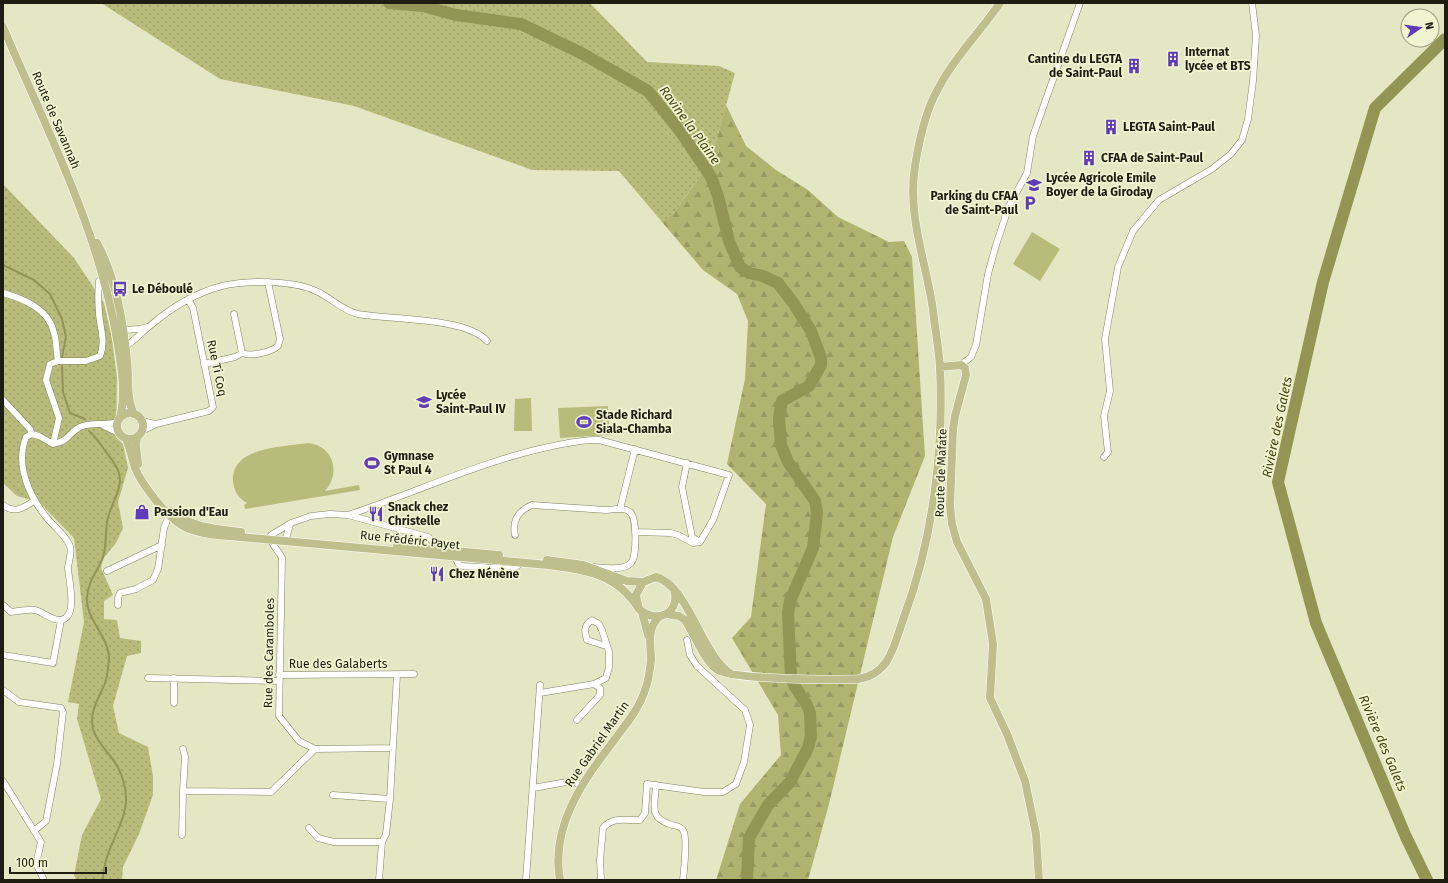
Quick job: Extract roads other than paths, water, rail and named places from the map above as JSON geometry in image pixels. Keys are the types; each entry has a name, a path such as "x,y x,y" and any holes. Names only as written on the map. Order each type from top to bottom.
{"main road":[{"path":"734,675 718,661 674,589 664,579 656,577 643,582 636,595 641,610 651,616 663,615 682,617 716,669 723,673 734,675 744,676 849,680 868,678 875,674 888,660 920,565 930,521 940,434 940,367 932,307 914,218 912,197 915,166 923,129 937,89 1000,3"},
{"name":"Route de Savannah","path":"3,27 86,223"},
{"path":"86,223 104,279 117,340 124,392 119,420 123,436 135,468 141,479 154,499 171,512"},
{"path":"86,223 100,248 114,285 126,346 130,407 141,421 140,434 136,445 139,467 144,479 171,512"},
{"path":"940,367 961,365"},
{"name":"Route de Mafate","path":"961,365 965,368 966,375 953,429 950,506 952,524 956,542 986,599 993,644 990,698 1007,734 1025,782 1036,834 1039,880"},
{"path":"119,420 127,414 134,414"},
{"path":"123,436 140,434"},
{"name":"Rue Frédéric Payet","path":"171,512 184,520 198,524 271,538 443,553 561,561 590,566 627,581 643,582"},
{"name":"Rue Frédéric Payet","path":"443,553 455,557 580,570 604,577 626,590 641,610"},
{"path":"663,615 672,610 674,603 674,589"},
{"name":"Rue Gabriel Martin","path":"641,610 650,644"},
{"name":"Rue Gabriel Martin","path":"560,880 559,854 562,833 569,809 581,786 639,705 649,677 651,660 650,628 663,615"}],"street":[{"path":"961,365 971,357 976,345 988,274 996,245 1009,206 1027,173 1032,136 1080,3"},
{"path":"1104,457 1108,452 1104,416 1110,391 1105,339 1118,267 1133,231 1159,200 1212,169 1230,154 1242,140 1248,119 1253,81 1256,35 1252,3"},
{"path":"54,444 59,418 46,380 50,364 58,361 86,361 100,356 103,335 98,314 99,281 104,279"},
{"path":"149,326 140,330 123,330 117,340 126,346 170,309 208,290 243,282 268,282 315,290 357,314 451,324 483,336 487,341"},
{"path":"204,364 235,357 242,353 247,355 273,350 280,343 268,282"},
{"path":"3,293 33,305 43,312 54,331 58,361"},
{"name":"Rue Ti Coq","path":"140,434 156,424 212,410 213,402 193,308 188,299"},
{"path":"234,314 242,353"},
{"path":"3,400 30,429 32,434"},
{"path":"104,426 119,420"},
{"name":"Rue Ti Coq","path":"141,421 156,424"},
{"path":"3,605 11,612 35,610 55,620 66,618 70,609 72,586 68,568 71,549 66,537 47,519 34,501 28,488 21,460 22,448 26,437 32,434 54,444 64,442 79,427 90,424 104,426 123,436"},
{"path":"348,515 497,460 584,440 599,440 729,474 713,520 700,542 693,543 690,539 671,533 635,532"},
{"path":"620,509 635,449"},
{"path":"687,463 682,488 690,539"},
{"path":"3,505 8,509 16,511 34,501"},
{"path":"515,535 513,526 516,516 524,509 532,505 626,510 634,517 635,532 633,560 631,564 618,568 590,566"},
{"path":"118,605 120,593 136,589 153,580 158,569 164,528 171,512"},
{"path":"271,538 291,523 321,515 348,515 428,537 443,553"},
{"path":"285,539 291,523"},
{"name":"Rue des Caramboles","path":"271,538 282,558 279,716 299,741 315,750"},
{"path":"107,571 162,545"},
{"path":"686,640 693,632 693,619"},
{"path":"3,654 53,663 61,620"},
{"path":"601,880 600,860 603,828 616,819 640,820 645,813 647,784 704,792 723,792 736,784 744,762 750,732 750,724 747,715 736,701 697,666 690,655 686,640 681,635"},
{"path":"540,693 594,684 602,680 608,674 610,659 606,646"},
{"name":"Rue des Galaberts","path":"148,678 279,678 414,674"},
{"name":"Rue des Galaberts","path":"393,748 397,675"},
{"path":"174,678 174,703"},
{"path":"577,720 600,695 600,688 594,684"},
{"path":"526,880 528,833 534,788 540,685"},
{"path":"3,690 19,702 61,708 63,712 57,764 46,822 34,830"},
{"path":"183,791 271,792 315,750 393,748 390,799 386,834 382,842 379,880"},
{"path":"182,835 185,757 183,750"},
{"path":"3,781 41,842 37,868 44,880"},
{"path":"534,788 572,781 581,786"},
{"path":"656,785 654,810 656,817 660,821 679,826 684,833 683,880"},
{"path":"333,795 390,799"},
{"path":"309,828 318,838 334,842 382,842"}],"waterway":[{"name":"Ravine la Plaine","path":"389,3 423,6 456,15 521,24 583,54 648,91 680,131 711,177 718,196 729,241 740,267 749,273 763,276 778,283 794,304 811,331 821,358 821,365 809,386 782,401 779,418 781,445 788,462 815,501 817,513 813,548 790,601 788,613 791,677 810,713 811,736 808,748 790,782 768,805 749,838 747,880"},
{"name":"Rivière des Galets","path":"1427,880 1406,837 1316,623 1278,482 1323,282 1375,108 1445,39"},
{"path":"3,265 34,280 50,294 62,319 66,337 62,357"},
{"path":"62,366 63,392 70,413 85,419"},
{"path":"89,431 115,464 120,477 119,487 107,522 104,555 91,582 87,597 87,605 93,620 102,635 108,651 109,659 106,680 93,710 93,729 98,740 117,766 122,776 126,793 125,809 110,848 104,869 103,880"}],"place":[{"name":"Internat lycée et BTS","path":"1173,59"},
{"name":"Cantine du LEGTA de Saint-Paul","path":"1134,66"},
{"name":"LEGTA Saint-Paul","path":"1111,127"},
{"name":"CFAA de Saint-Paul","path":"1089,158"},
{"name":"Lycée Agricole Emile Boyer de la Giroday","path":"1034,185"},
{"name":"Parking du CFAA de Saint-Paul","path":"1030,203"},
{"name":"Le Déboulé","path":"120,289"},
{"name":"Lycée Saint-Paul IV","path":"424,402"},
{"name":"Stade Richard Siala-Chamba","path":"584,422"},
{"name":"Gymnase St Paul 4","path":"372,463"},
{"name":"Passion d'Eau","path":"142,512"},
{"name":"Snack chez Christelle","path":"376,514"},
{"name":"Chez Nénène","path":"437,574"}]}
